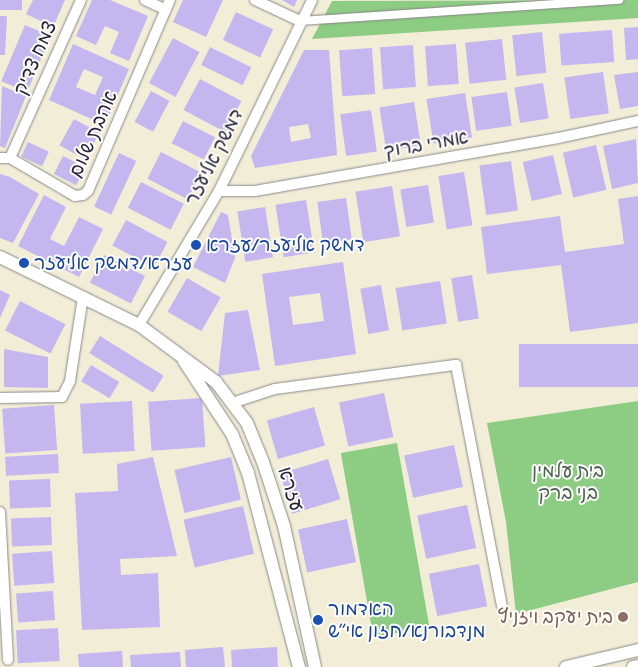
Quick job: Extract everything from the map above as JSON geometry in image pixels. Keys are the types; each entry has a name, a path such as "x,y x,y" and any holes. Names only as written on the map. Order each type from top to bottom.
{"street":[{"name":"צמח צדיק","path":"5,158 81,0"},
{"path":"145,0 168,5"},
{"path":"255,0 300,21 618,0"},
{"name":"דמשק אליעזר","path":"139,325 219,191 300,21 312,0"},
{"name":"אהבת שלום","path":"5,158 75,196 82,195 88,191 168,5"},
{"name":"אמרי ברוך","path":"219,191 255,192 558,138 638,121"},
{"name":"עזרא","path":"0,257 139,325 177,351 216,382 232,402 247,423 263,462 278,508 315,667"},
{"path":"0,398 62,397 70,381 83,297"},
{"name":"עזרא","path":"177,351 232,434 248,473 299,667"},
{"path":"232,402 275,388 456,366 502,606"},
{"path":"0,512 3,608 8,660"},
{"path":"566,667 638,650"},
{"path":"633,667 638,666"}],"green space":[{"path":"638,0 638,18 312,39 332,1"},
{"name":"בית עלמין בני ברק","path":"638,401 638,582 516,614 506,522 487,423"},
{"path":"397,443 429,627 373,637 341,453"}],"building":[{"path":"0,0 22,0 22,10 0,10"},
{"path":"33,0 65,0 53,27 26,14"},
{"path":"92,0 110,0 148,16 129,61 110,53 119,32 105,26 96,45 76,36"},
{"path":"183,0 223,0 206,37 173,22"},
{"path":"282,0 297,0 294,7"},
{"path":"236,12 273,29 260,57 223,40"},
{"path":"0,16 7,16 5,55 0,55"},
{"path":"25,25 51,36 27,92 1,81"},
{"path":"638,27 638,59 626,60 624,28"},
{"path":"612,30 614,62 561,66 559,34"},
{"path":"542,32 546,73 516,76 512,35"},
{"path":"173,38 199,52 176,97 149,83"},
{"path":"502,39 506,80 469,84 465,43"},
{"path":"73,44 129,69 105,125 49,100","holes":["84,69 103,77 95,95 76,87"]},
{"path":"456,44 459,84 428,86 425,46"},
{"path":"413,45 416,87 383,89 380,47"},
{"path":"210,47 251,67 243,85 201,65"},
{"path":"372,48 375,94 342,96 339,50"},
{"path":"304,50 329,50 337,155 255,168 251,156","holes":["308,124 311,138 291,142 289,127"]},
{"path":"603,72 609,114 570,119 564,77"},
{"path":"638,72 638,106 620,109 614,75"},
{"path":"200,79 241,101 225,132 184,110"},
{"path":"543,83 549,119 520,123 514,88"},
{"path":"2,86 26,96 5,148 0,146"},
{"path":"151,91 170,101 153,132 135,122"},
{"path":"507,92 512,126 476,131 471,97"},
{"path":"465,93 472,137 434,144 426,99"},
{"path":"414,102 421,145 386,151 379,107"},
{"path":"371,110 377,152 346,156 340,114"},
{"path":"74,119 99,133 85,159 59,145"},
{"path":"183,121 215,137 204,160 172,143"},
{"path":"636,139 638,183 612,189 603,146"},
{"path":"28,142 49,152 42,166 21,157"},
{"path":"596,145 606,190 573,197 563,153"},
{"path":"161,152 201,172 187,199 147,179"},
{"path":"119,153 136,161 111,215 94,206"},
{"path":"553,155 562,194 532,201 523,162"},
{"path":"63,156 85,167 76,185 54,174"},
{"path":"511,161 518,211 486,215 479,165"},
{"path":"464,172 472,225 447,229 438,176"},
{"path":"0,174 10,177 39,194 13,243 0,238"},
{"path":"141,182 184,204 171,230 128,208"},
{"path":"428,185 434,223 406,227 400,189"},
{"path":"392,186 400,236 363,242 355,192"},
{"path":"44,195 66,207 50,239 64,246 79,217 103,229 79,277 18,246"},
{"path":"638,196 638,323 570,332 561,265 487,274 481,227 560,216 565,252 624,244 618,199"},
{"path":"346,198 352,240 323,244 317,202"},
{"path":"306,200 314,252 284,257 275,205"},
{"path":"265,207 273,257 245,262 237,211"},
{"path":"221,212 228,215 235,258 225,283 193,267"},
{"path":"126,220 167,242 154,268 112,246"},
{"path":"104,255 145,276 131,304 90,283"},
{"path":"343,262 356,354 275,366 262,274","holes":["320,293 324,321 293,325 289,297"]},
{"path":"472,275 479,318 458,322 451,278"},
{"path":"187,278 221,298 201,331 168,312"},
{"path":"440,281 447,323 402,331 396,288"},
{"path":"381,285 389,330 368,334 360,289"},
{"path":"0,290 10,295 0,318"},
{"path":"20,301 65,324 50,354 5,330"},
{"path":"248,310 260,370 218,376 225,313"},
{"path":"100,336 164,376 153,393 89,353"},
{"path":"519,344 638,344 638,387 519,387"},
{"path":"4,349 48,357 48,388 4,387"},
{"path":"91,365 119,382 110,398 81,381"},
{"path":"384,393 393,437 348,447 339,403"},
{"path":"202,398 205,447 152,451 148,402"},
{"path":"132,401 135,451 83,454 80,404"},
{"path":"54,405 57,450 5,454 2,409"},
{"path":"314,407 325,445 278,459 267,421"},
{"path":"454,445 463,487 413,498 404,456"},
{"path":"58,454 59,473 6,476 5,457"},
{"path":"153,457 177,556 120,559 121,575 158,573 160,627 82,630 75,493 118,491 117,464"},
{"path":"231,457 241,500 184,513 174,470"},
{"path":"328,459 340,499 292,514 280,474"},
{"path":"50,479 51,507 10,508 9,480"},
{"path":"467,505 476,548 426,559 417,516"},
{"path":"243,506 254,554 195,567 184,520"},
{"path":"51,517 52,545 12,546 11,518"},
{"path":"347,519 356,562 307,572 298,529"},
{"path":"52,551 54,583 14,586 12,554"},
{"path":"479,564 487,606 437,616 429,574"},
{"path":"53,591 55,620 18,623 16,594"},
{"path":"58,628 60,661 18,663 16,630"},
{"path":"223,647 225,667 186,667 185,650"},
{"path":"277,647 278,667 232,667 231,650"},
{"path":"122,651 123,667 79,667 78,654"},
{"path":"180,652 181,667 131,667 130,655"}],"place":[{"name":"דמשק אליעזר/עזרא","path":"196,245"},
{"name":"עזרא/דמשק אליעזר","path":"24,263"},
{"name":"בית יעקב ויזניץ","path":"623,617"},
{"name":"האדמור מנדבורנא/חזון אי״ש","path":"318,620"}]}
